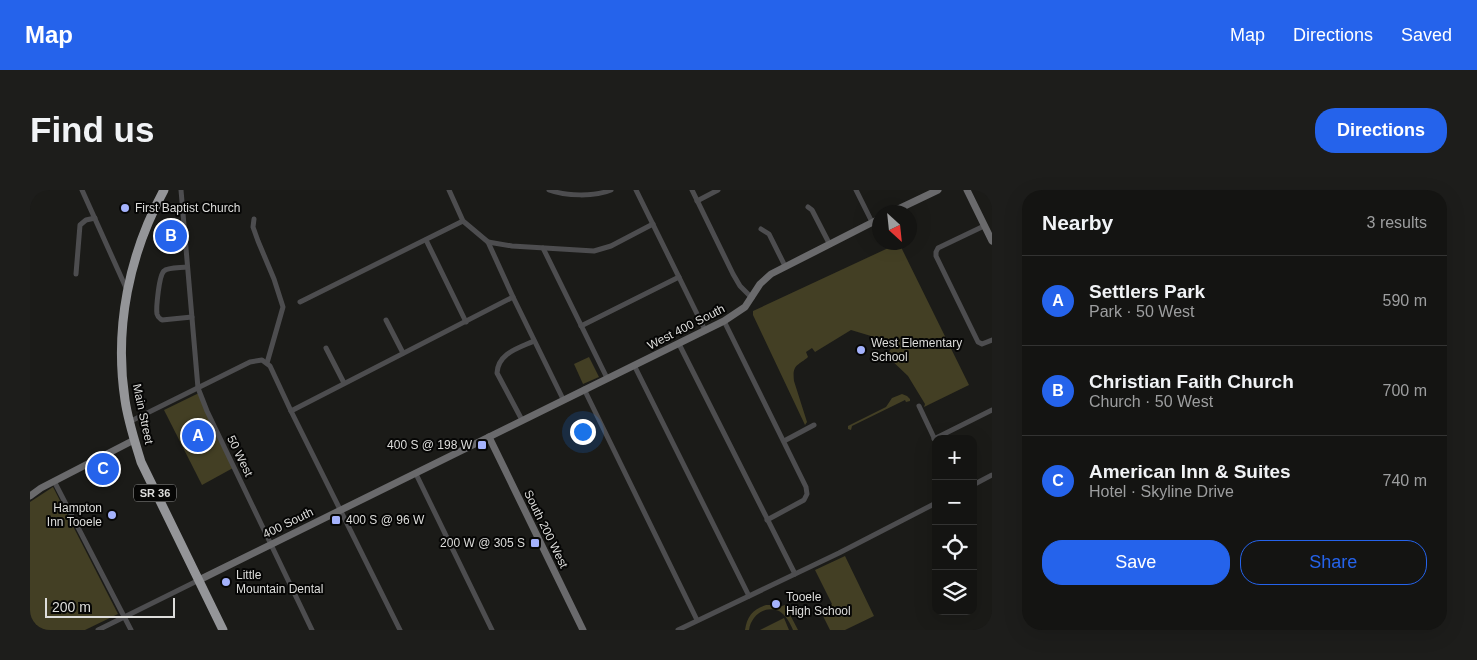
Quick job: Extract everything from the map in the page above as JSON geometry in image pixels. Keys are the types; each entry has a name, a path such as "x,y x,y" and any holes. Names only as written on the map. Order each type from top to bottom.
{"highway":[{"name":"Main Street","path":"164,190 142,237 127,290 122,356 123,384 129,422 141,462 223,630"}],"street":[{"path":"82,190 127,290"},
{"name":"50 West","path":"181,190 198,388 207,411 312,630"},
{"path":"450,190 463,220 488,242 512,297 564,399"},
{"path":"549,190 580,195 603,194 611,190"},
{"path":"636,190 705,330"},
{"path":"692,190 733,274 740,286 752,298"},
{"path":"697,201 718,190"},
{"path":"856,190 872,222"},
{"path":"907,205 938,190"},
{"path":"967,190 992,241"},
{"path":"808,206 830,243"},
{"path":"76,274 80,224 94,218"},
{"path":"254,219 253,227 283,307 265,361"},
{"path":"300,302 463,220"},
{"name":"West 400 South","path":"489,437 724,321 744,307 760,284 772,274 872,222"},
{"path":"488,242 512,246 594,251 611,246 653,224"},
{"path":"984,226 938,248 936,256 978,342 982,344 992,340"},
{"path":"761,228 769,234 785,266"},
{"path":"426,240 466,322"},
{"path":"543,248 607,378"},
{"path":"187,267 164,271 158,291 157,316 162,320 192,317"},
{"path":"581,326 679,277"},
{"path":"291,411 512,297"},
{"path":"386,320 404,353"},
{"path":"724,321 806,487 807,494 804,500 767,520"},
{"path":"522,420 498,373 498,366 502,357 534,341"},
{"path":"679,344 794,574"},
{"path":"326,348 344,383"},
{"path":"129,422 250,362 265,361 270,366 400,630"},
{"path":"634,365 749,596"},
{"path":"584,389 697,620"},
{"path":"919,406 932,435"},
{"path":"946,435 992,410"},
{"path":"784,441 814,425"},
{"name":"400 South","path":"98,630 489,437"},
{"name":"South 200 West","path":"489,437 583,630"},
{"path":"30,496 54,481 134,440"},
{"path":"416,474 492,630"},
{"path":"977,483 992,476"},
{"path":"54,481 131,630"},
{"path":"678,630 932,506"}],"shaded area":[{"name":"West Elementary School","path":"884,250 902,250 969,385 924,407 925,404 908,376 887,356 893,345 891,342 851,330 815,352 812,348 806,352 808,357 795,368 794,381 807,422 805,425 753,315 753,311"},
{"path":"589,357 599,377 583,384 574,364"},
{"path":"199,393 233,468 202,485 164,410"},
{"path":"902,394 907,396 910,401 906,402 905,400 852,426 851,430 848,429 848,426 886,407 892,398"},
{"path":"53,487 118,614 85,630 30,630 30,502"},
{"path":"845,556 874,616 845,630 830,630 820,610 832,604 815,570"},
{"path":"766,605 779,607 785,605 798,630 793,630 788,619 779,611 768,609 755,616 749,630 745,630 751,614"},
{"path":"784,618 789,630 760,630"}],"place":[{"name":"First Baptist Church","path":"125,208"},
{"name":"Christian Faith Church","path":"171,236"},
{"name":"West Elementary School","path":"861,350"},
{"name":"Settlers Park","path":"198,436"},
{"name":"400 S @ 198 W","path":"482,445"},
{"name":"American Inn & Suites","path":"103,469"},
{"name":"Hampton Inn Tooele","path":"112,515"},
{"name":"400 S @ 96 W","path":"336,520"},
{"name":"200 W @ 305 S","path":"535,543"},
{"name":"Little Mountain Dental","path":"226,582"},
{"name":"Tooele High School","path":"776,604"}]}
